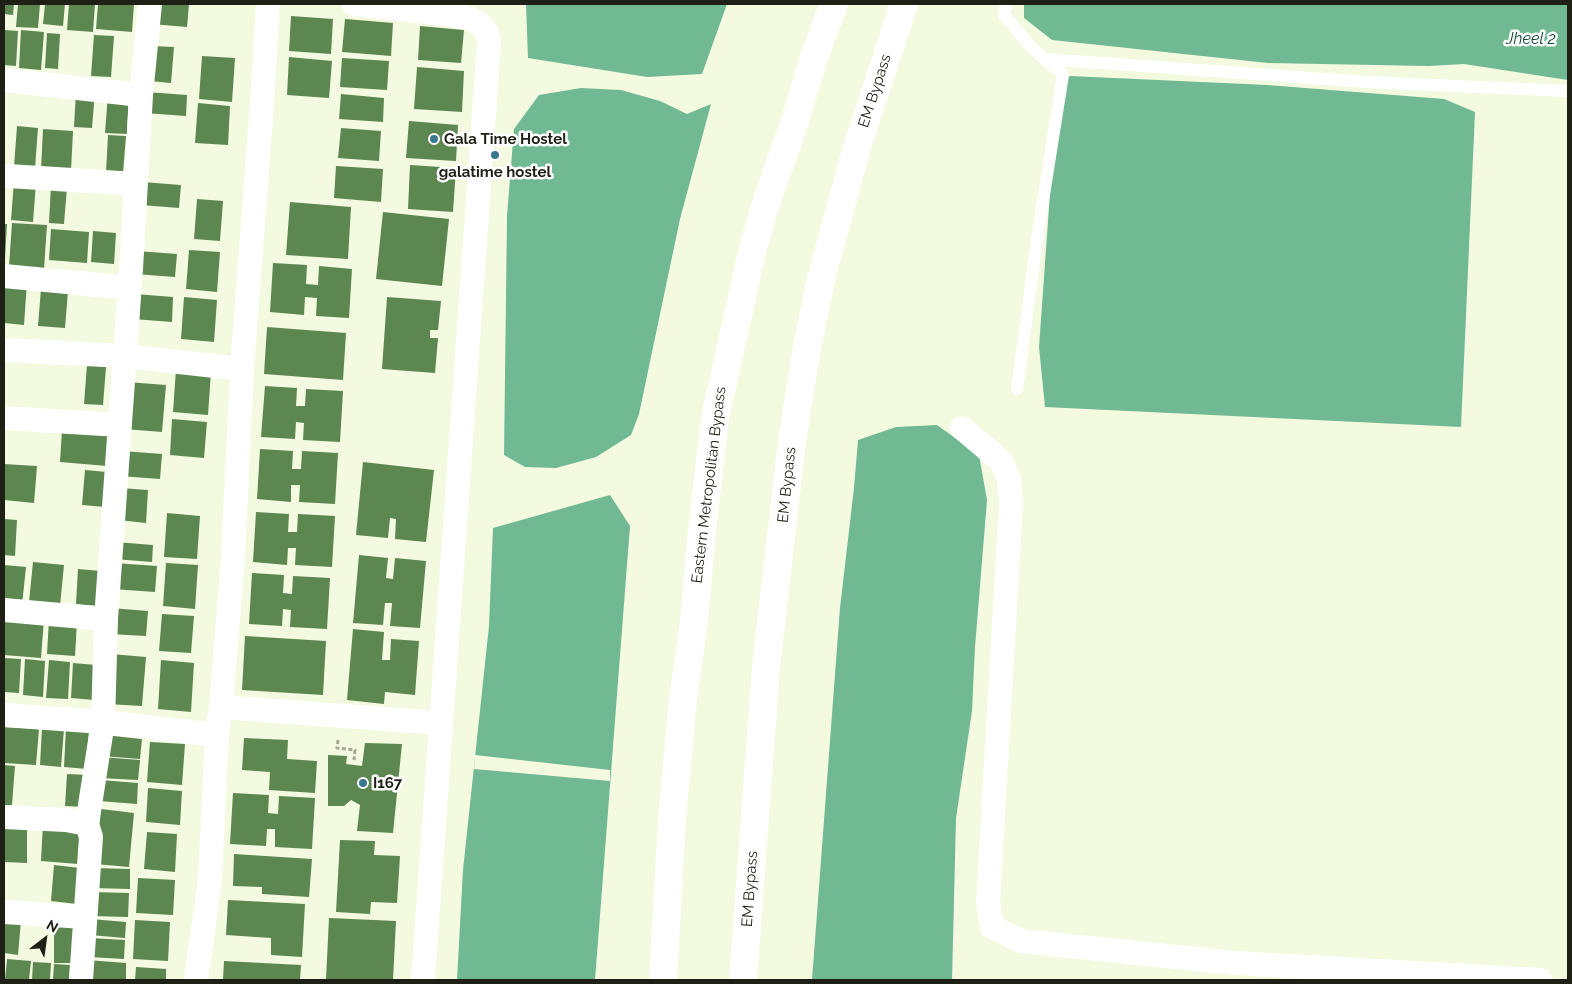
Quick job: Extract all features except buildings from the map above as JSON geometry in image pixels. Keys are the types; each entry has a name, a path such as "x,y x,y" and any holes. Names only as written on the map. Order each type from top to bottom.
{"main road":[{"name":"Eastern Metropolitan Bypass","path":"663,980 672,819 682,699 694,622 700,540 715,418 753,248 815,54 834,4"},
{"name":"EM Bypass","path":"743,980 766,667 792,441 804,365 821,279 857,147 904,4"}],"street":[{"path":"81,980 92,837 87,824 103,722 106,619 130,288 141,95 150,4"},
{"path":"196,980 210,880 217,735 221,707 232,557 242,369 268,4"},
{"path":"354,4 454,9 481,25 487,32 489,42 423,980"},
{"path":"4,80 141,95"},
{"path":"8,176 136,184"},
{"path":"4,276 130,288"},
{"path":"4,350 125,356 242,369"},
{"path":"4,418 120,425"},
{"path":"962,428 1001,460 1009,479 1011,502 988,902 992,927 1021,941 1234,972 1540,980"},
{"path":"4,610 106,619"},
{"path":"221,707 440,723"},
{"path":"4,715 103,722 217,735"},
{"path":"4,816 66,820 87,824"},
{"path":"4,912 85,917"}],"lane":[{"path":"1006,4 1004,15 1032,48 1064,75 1017,389"},
{"path":"1044,59 1366,82 1568,91"}],"path":[{"path":"339,734 337,748 355,750 354,760"}],"water":[{"path":"526,4 727,4 702,74 647,77 528,58"},
{"name":"Jheel 2","path":"1024,4 1568,4 1568,80 1464,64 1429,66 1268,63 1052,40 1024,18"},
{"path":"1070,76 1267,85 1444,99 1475,112 1461,427 1045,407 1039,347 1058,82"},
{"path":"581,88 621,90 660,101 687,114 711,104 680,219 639,414 631,435 596,457 556,468 525,467 504,455 507,216 514,129 539,95"},
{"path":"937,425 979,455 987,500 975,647 972,711 956,818 952,980 812,980 840,608 858,440 896,427"},
{"path":"610,495 630,526 595,980 457,980 463,870 489,626 493,528"}],"pier":[{"path":"475,755 610,770 610,781 474,769"}],"place":[{"name":"Gala Time Hostel","path":"434,139"},
{"name":"galatime hostel","path":"495,155"},
{"name":"I167","path":"363,783"}]}
